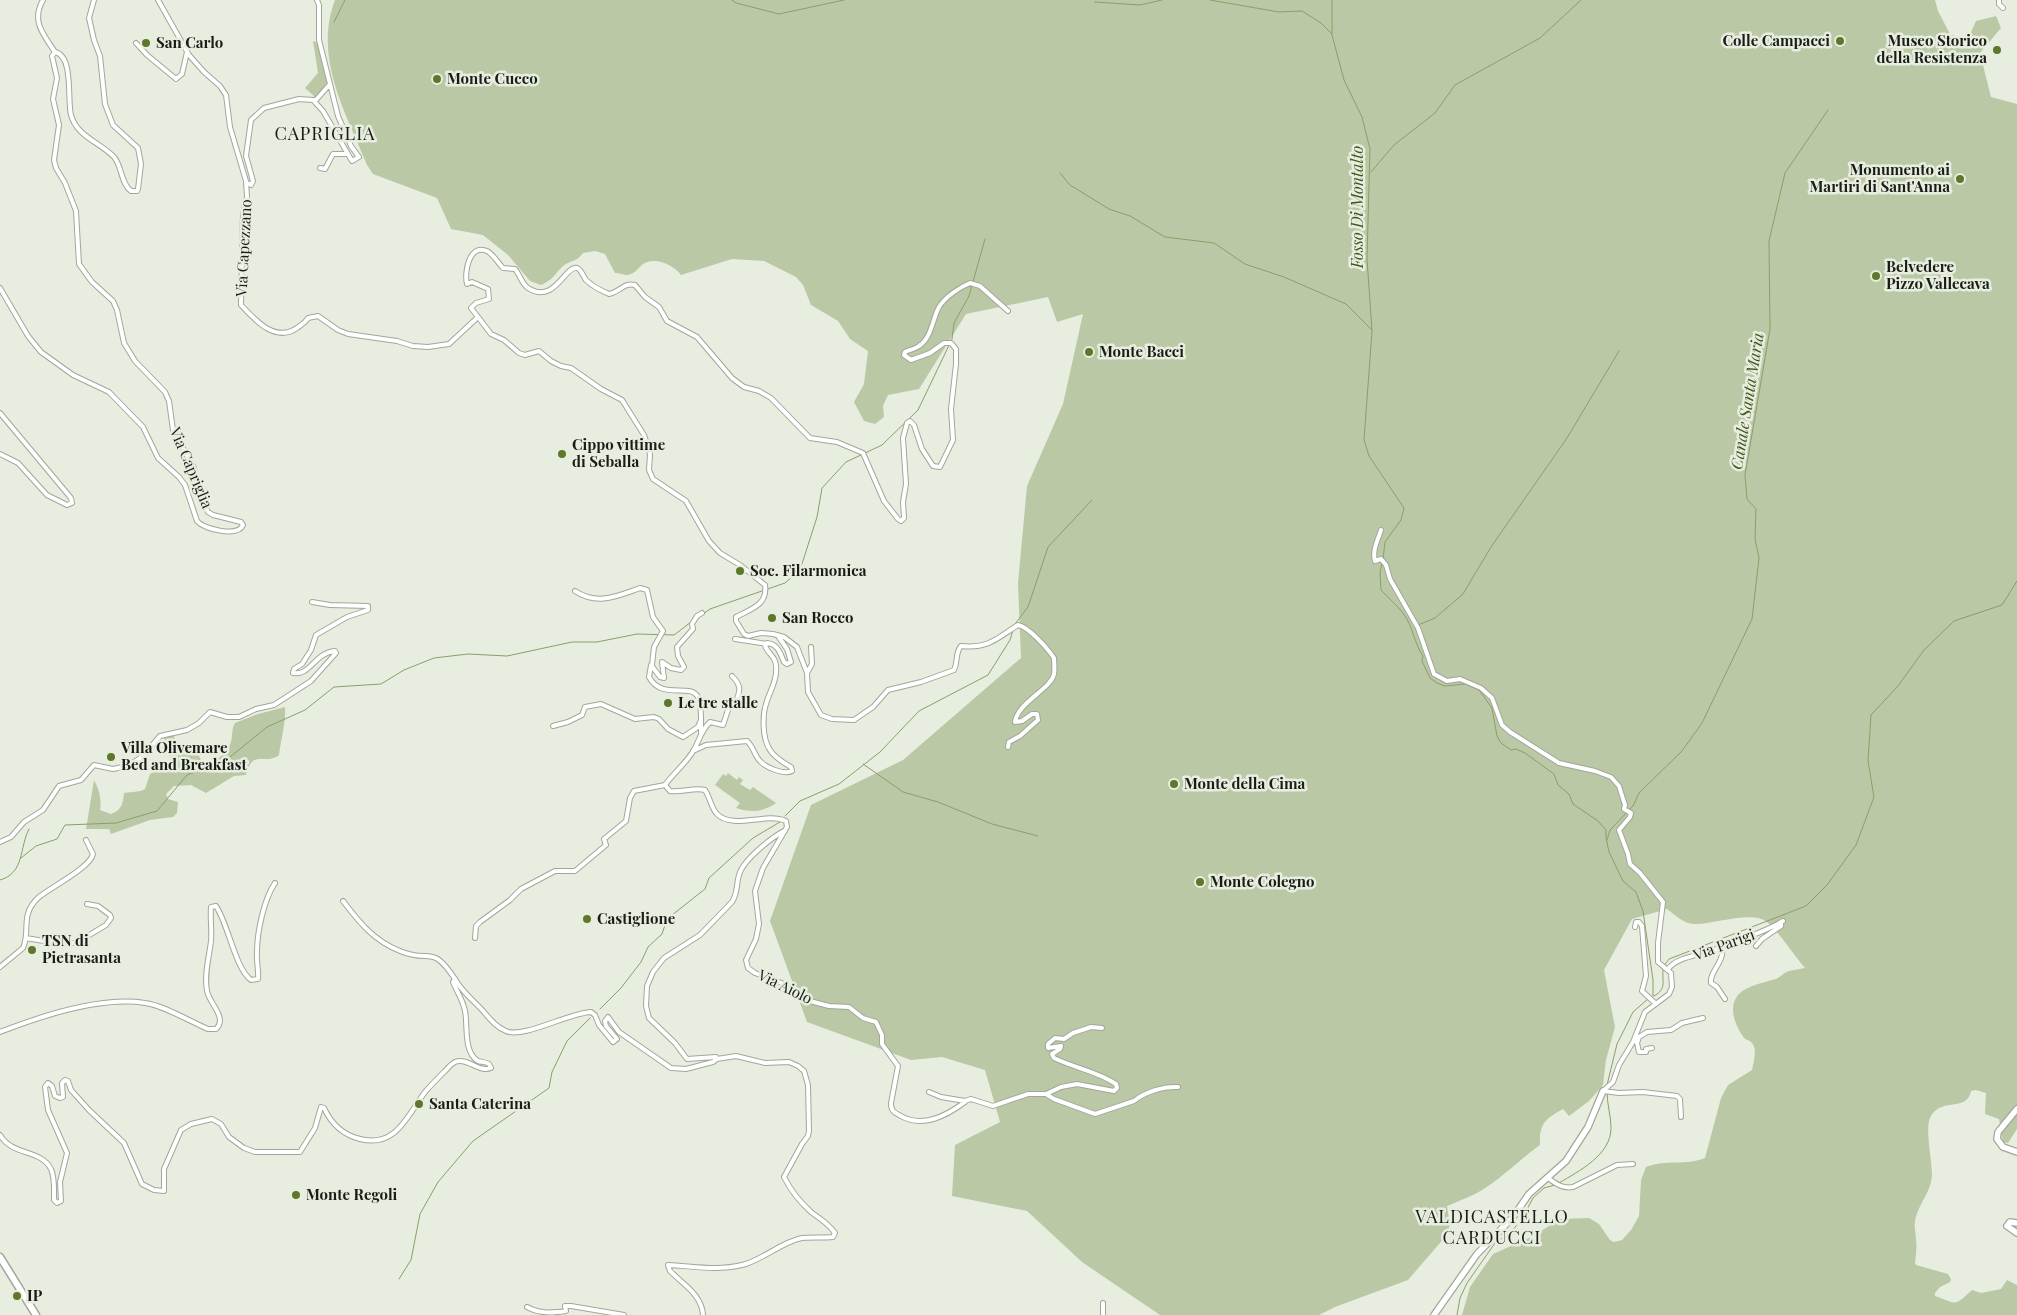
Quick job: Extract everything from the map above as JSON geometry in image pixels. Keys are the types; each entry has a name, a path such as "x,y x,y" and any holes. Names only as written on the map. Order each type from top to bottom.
{"main road":[{"path":"0,1257 36,1315"}],"street":[{"path":"43,0 38,8 37,20 55,52 61,55 67,65 70,108 74,123 84,135 107,150 116,159 128,189 137,191 141,164 138,148 113,125 108,116 103,94 100,56 89,18 94,0"},
{"path":"158,0 188,52 199,67 220,86 226,95 230,127 249,185 253,181 246,156 250,124 255,114 264,108 299,99 316,100 330,84"},
{"path":"312,100 323,111 352,161 359,157 351,146 338,116 319,40 320,5 317,0"},
{"path":"1999,0 2002,8"},
{"path":"136,43 147,55 176,79 182,74 188,52"},
{"name":"Via Capriglia","path":"0,288 28,336 41,352 73,375 109,392 144,427 158,458 185,485 197,522 218,530 240,530 243,525 241,522 213,516 208,512 200,498 194,468 173,430 169,401 165,392 136,360 124,343 117,310 113,301 92,282 79,264 76,211 54,160 59,125 53,99 57,78 52,56 55,52"},
{"path":"320,168 326,169 334,154 348,154"},
{"name":"Via Capezzano","path":"246,180 247,196 243,215 241,305 264,327 280,334 290,332 306,322 308,318 318,316 338,330 348,334 397,341 412,346 428,347 449,344 478,317"},
{"path":"1008,311 980,286 970,283 943,302 938,308 930,332 925,339 920,345 905,352 904,355 911,360 930,353 944,343 951,343 956,349 956,364 951,409 953,440 940,467 934,466 919,443 914,424 910,421 907,423 903,438 906,484 904,518 901,521 884,501 864,453 837,442 810,438 771,398 759,391 744,387 732,378 697,337 667,321 659,307 645,297 635,285 625,285 610,294 588,282 579,269 571,268 556,286 550,290 533,290 523,284 515,269 503,268 489,252 480,249 472,255 466,280 467,284 472,282 488,289 489,300 476,303 471,308 491,334 504,340 519,353 525,354 539,351 551,361 560,366 571,368 601,389 622,400 644,435 650,454 649,470 653,479 686,501 710,541 720,553 740,565 765,585 765,597 762,602 736,617 736,621 744,634 748,636 761,633 778,636 797,647 807,673 808,692 821,715 832,719 854,720 873,707 888,690 921,682 954,670 957,663 958,649 961,646 980,647 999,639 1018,625 1023,626 1050,651 1054,658 1054,674 1046,685 1016,715 1015,722 1022,722 1032,714 1037,714 1038,720 1010,742 1008,747"},
{"path":"0,413 71,498 72,502 67,505 47,495 18,463 8,456 0,454"},
{"path":"1381,530 1374,555 1376,561 1383,560 1390,580 1418,628 1434,674 1447,680 1460,679 1472,682 1481,688 1492,698 1502,725 1560,763 1596,771 1611,777 1617,782 1625,804 1624,809 1631,815 1619,830 1630,864 1663,902 1658,962 1671,973 1672,987 1669,994 1645,1012 1635,1043 1639,1052 1646,1052 1646,1049 1652,1048"},
{"path":"575,591 590,599 597,599 640,588 648,590 653,617 663,631 654,647 649,677 657,687 664,690 696,693 699,699 701,733"},
{"path":"0,842 11,837 24,822 43,810 60,786 81,780 94,765 113,769 127,766 142,756 150,748 152,742 160,736 187,730 199,723 210,712 239,718 256,709 274,705 311,681 336,653 335,651 325,653 307,670 301,673 293,673 294,669 302,664 311,650 316,635 347,617 368,610 368,606 330,605 312,602"},
{"path":"652,665 662,678 665,675 662,662 675,670 681,670 684,667 678,656 678,647 693,629 692,624 696,618 702,613"},
{"path":"735,639 774,644 784,662 790,664 790,655 778,636"},
{"path":"693,751 706,745 722,745 747,741 753,747 762,763 786,773 792,771 791,767 770,751 767,744 764,728 765,709 776,672 776,661 765,648 766,644"},
{"path":"807,673 812,664 811,647"},
{"path":"475,938 474,932 480,922 510,900 521,888 555,871 575,871 606,845 607,843 604,839 626,821 630,798 634,791 665,785 693,751 701,733 710,722 723,725 730,704 737,700 740,686 732,676"},
{"path":"553,726 568,722 582,714 585,707 601,704 635,719 659,719 668,729 683,737 698,727 700,722"},
{"path":"665,785 670,791 676,792 693,789 705,790 716,813 728,820 780,818 786,821 787,827 784,831 773,837 749,860 739,875 736,897 732,902 700,935 664,958 652,972 647,986 646,1006 649,1018 675,1043 684,1057 689,1059 712,1056 717,1059"},
{"name":"Via Aiolo","path":"784,831 764,868 755,891 759,924 756,939 746,960 748,968 755,973 784,984 794,994 806,1000 829,1006 849,1007 863,1018 876,1022 882,1035 882,1044 898,1066 891,1103 891,1108 894,1112 910,1120 927,1121 955,1110 965,1100"},
{"path":"0,967 23,948 26,938 25,922 34,902 64,879 88,864 93,857 86,840"},
{"path":"0,1032 94,1005 135,1002 154,1005 208,1030 216,1029 220,1025 220,1020 208,998 206,982 206,967 211,938 211,907 216,906 225,921 242,972 251,980 258,979 256,953 259,932 266,904 275,883"},
{"path":"343,900 360,924 373,936 401,951 437,957 445,964 461,989 497,1026 507,1032 518,1034 553,1021 591,1012 613,1042 617,1039 606,1026 605,1020 608,1017 619,1032 670,1068 686,1069 717,1059 736,1056 765,1064 789,1062 804,1071 809,1090 809,1131 808,1136 784,1177 796,1196 812,1212 829,1224 834,1233 833,1237 802,1238 756,1261 740,1265 715,1268 668,1265 670,1271 697,1297 702,1306 703,1315"},
{"path":"26,938 68,944 81,941 106,925 111,916 98,906 87,904"},
{"path":"1635,927 1637,922 1642,926 1646,976 1642,991 1655,1003"},
{"name":"Via Parigi","path":"1666,967 1782,922 1781,926 1767,935 1756,946"},
{"path":"1721,946 1723,949 1721,957 1710,978 1711,983 1717,987 1725,999"},
{"path":"0,1135 10,1147 35,1156 49,1166 54,1181 54,1200 57,1203 61,1201 60,1182 67,1153 48,1110 45,1087 48,1083 52,1086 55,1096 60,1098 63,1097 62,1083 65,1080 68,1081 71,1090 89,1110 124,1142 138,1179 142,1184 159,1192 164,1192 164,1169 181,1130 191,1124 208,1119 216,1121 225,1129 228,1137 244,1148 263,1153 277,1151 297,1153 303,1150 316,1125 321,1107 349,1136 369,1141 382,1140 398,1129 426,1091 453,1063 461,1061 484,1069 491,1068 490,1064 479,1062 469,1047 465,1009 453,982 455,979"},
{"path":"1434,1315 1477,1254 1513,1217 1529,1194 1551,1180 1566,1161 1594,1115 1603,1091 1613,1082 1619,1065 1639,1037 1647,1032 1671,1030 1682,1023 1703,1018"},
{"path":"929,1092 941,1096 965,1100 970,1099 993,1106 1028,1094 1046,1094 1077,1084 1114,1091 1117,1088 1116,1084 1112,1081 1086,1069 1054,1058 1052,1054 1061,1046 1048,1048 1048,1044 1055,1038 1064,1039 1073,1033 1091,1027 1102,1028"},
{"path":"1046,1094 1095,1114 1170,1086 1178,1087"},
{"path":"1603,1091 1643,1092 1677,1096 1680,1099 1681,1117"},
{"path":"2017,1109 1998,1132 1997,1139 2002,1147 2017,1152"},
{"path":"1551,1180 1561,1187 1573,1187 1617,1165 1633,1164"},
{"path":"2017,1223 2010,1222 2008,1226 2017,1233"},
{"path":"1103,1302 1103,1315"},
{"path":"527,1307 537,1312 557,1312 566,1310 564,1306 571,1306 624,1315"}],"green space":[{"path":"335,0 1935,0 1938,11 1950,34 1967,41 1976,21 1996,16 2001,28 1980,53 1991,97 2017,104 2017,1129 2008,1143 2003,1142 1999,1119 1985,1114 1986,1093 1976,1090 1971,1091 1968,1098 1964,1101 1934,1111 1930,1118 1928,1129 1932,1175 1915,1221 1915,1263 1916,1265 1948,1274 1951,1279 1950,1282 1940,1287 1935,1296 1952,1302 1962,1299 1972,1290 1981,1293 2001,1289 2007,1280 2017,1285 2017,1315 1462,1315 1470,1287 1493,1254 1533,1236 1560,1219 1589,1218 1599,1224 1610,1240 1614,1242 1622,1240 1631,1230 1639,1216 1641,1180 1646,1167 1661,1163 1690,1162 1705,1158 1721,1098 1728,1085 1752,1070 1754,1061 1755,1052 1753,1044 1745,1039 1734,1017 1733,1010 1736,998 1740,993 1751,987 1774,979 1789,971 1805,968 1772,926 1767,922 1752,917 1690,924 1667,909 1632,919 1604,970 1615,1027 1606,1060 1603,1085 1589,1101 1569,1116 1563,1109 1548,1119 1542,1127 1540,1145 1490,1185 1469,1197 1447,1206 1450,1225 1446,1236 1408,1280 1335,1307 1319,1315 1160,1315 1082,1262 1027,1211 952,1196 955,1145 1000,1122 985,1070 942,1057 911,1060 807,1022 770,921 811,805 903,760 1021,658 1018,583 1027,486 1063,404 1083,314 1057,322 1048,297 966,314 919,389 888,395 883,406 884,417 875,424 864,421 854,402 864,384 868,351 850,339 838,321 811,305 803,285 796,277 764,261 732,259 681,275 669,265 653,261 643,264 627,275 615,273 605,254 595,251 583,253 577,259 563,266 550,280 541,285 530,281 508,255 483,235 451,229 437,198 373,174 367,165 342,105 330,64 328,43 329,21"},
{"path":"313,41 319,43 329,83 316,98 305,88 318,73"},
{"path":"285,707 279,755 274,758 260,759 252,762 246,775 234,776 206,793 191,785 174,786 166,794 168,799 178,802 177,813 173,817 150,820 111,834 109,829 86,829 94,780 100,795 100,810 111,814 121,806 124,793 145,789 150,774 170,767 170,757 164,738 174,735 175,744 180,753 186,755 197,752 202,762 208,763 225,753 231,742 235,723 258,714"},
{"path":"728,773 737,780 739,777 743,780 740,784 750,790 753,787 776,803 757,811 736,808 740,803 715,785 723,774 726,776"}],"waterway":[{"path":"334,22 345,0"},
{"path":"732,0 736,3 779,14 844,0"},
{"path":"1095,2 1140,5 1162,0"},
{"path":"1210,0 1279,12 1302,11 1321,23 1332,34"},
{"name":"Fosso Di Montalto","path":"1332,0 1332,35 1344,80 1362,117 1370,149 1367,259 1372,331 1364,440 1369,456 1404,508 1401,520 1385,542 1383,559"},
{"path":"1371,172 1394,145 1435,113 1455,85 1540,38 1581,0"},
{"name":"Canale Santa Maria","path":"1607,840 1610,830 1633,806 1639,793 1682,751 1702,723 1752,619 1759,558 1755,539 1756,509 1747,499 1745,475 1770,329 1769,241 1785,173 1828,110"},
{"path":"1060,173 1070,185 1109,209 1130,216 1165,237 1214,243 1245,264 1284,277 1346,304 1372,330"},
{"path":"703,614 710,609 785,583 800,570 817,517 822,488 846,462 882,445 918,410 952,339 954,323 969,296 985,239"},
{"path":"1418,625 1435,618 1463,594 1491,547 1567,438 1619,351"},
{"path":"1015,624 1028,607 1048,547 1092,500"},
{"path":"1382,563 1380,573 1381,590 1406,618 1423,656 1422,661 1430,678 1445,686 1465,684 1479,690 1492,708 1497,736 1501,743 1511,750 1516,749 1525,753 1554,774 1558,785 1569,794 1573,804 1598,821 1606,830 1609,852 1623,881 1636,892 1643,911 1653,980 1653,996"},
{"path":"1654,996 1661,991 1663,969 1669,959 1806,906 1827,885 1856,845 1874,797 1868,761 1871,715 1898,686 1924,650 1954,621 2002,605 2017,581"},
{"path":"21,858 36,846 57,839 65,825 116,823 157,811 187,775 225,761 267,727 305,710 334,687 381,684 404,670 434,658 468,654 507,656 572,642 597,642 637,634 674,635 691,622"},
{"path":"785,816 800,801 839,784 880,752 919,711 988,675 1010,640 1013,630"},
{"path":"863,764 903,792 938,802 992,824 1038,836"},
{"path":"600,1009 621,988 641,962 648,947 662,934 667,919 705,889 709,878 753,838 780,822"},
{"path":"0,880 8,877 18,866 29,829"},
{"path":"1607,1085 1617,1044 1633,1012 1648,999"},
{"path":"399,1279 411,1260 420,1214 438,1182 473,1141 549,1088 552,1072 567,1041 590,1018"},
{"path":"1559,1183 1592,1161 1606,1146 1610,1138 1611,1128 1607,1092"},
{"path":"1457,1315 1460,1298 1467,1283 1495,1243 1511,1232 1522,1219 1533,1198 1544,1188 1555,1185"}],"place":[{"name":"Colle Campacci","path":"1840,41"},
{"name":"San Carlo","path":"146,43"},
{"name":"Museo Storico della Resistenza","path":"1997,50"},
{"name":"Monte Cucco","path":"437,79"},
{"name":"Monumento ai Martiri di Sant'Anna","path":"1960,179"},
{"name":"Belvedere Pizzo Vallecava","path":"1876,276"},
{"name":"Monte Bacci","path":"1089,352"},
{"name":"Cippo vittime di Seballa","path":"562,454"},
{"name":"Soc. Filarmonica","path":"740,571"},
{"name":"San Rocco","path":"772,618"},
{"name":"Le tre stalle","path":"668,703"},
{"name":"Villa Olivemare Bed and Breakfast","path":"111,757"},
{"name":"Monte della Cima","path":"1174,784"},
{"name":"Monte Colegno","path":"1200,882"},
{"name":"Castiglione","path":"587,919"},
{"name":"TSN di Pietrasanta","path":"32,950"},
{"name":"Santa Caterina","path":"419,1104"},
{"name":"Monte Regoli","path":"296,1195"},
{"name":"IP","path":"17,1296"}],"district":[{"name":"CAPRIGLIA","path":"325,134"},
{"name":"VALDICASTELLO CARDUCCI","path":"1492,1227"}]}
